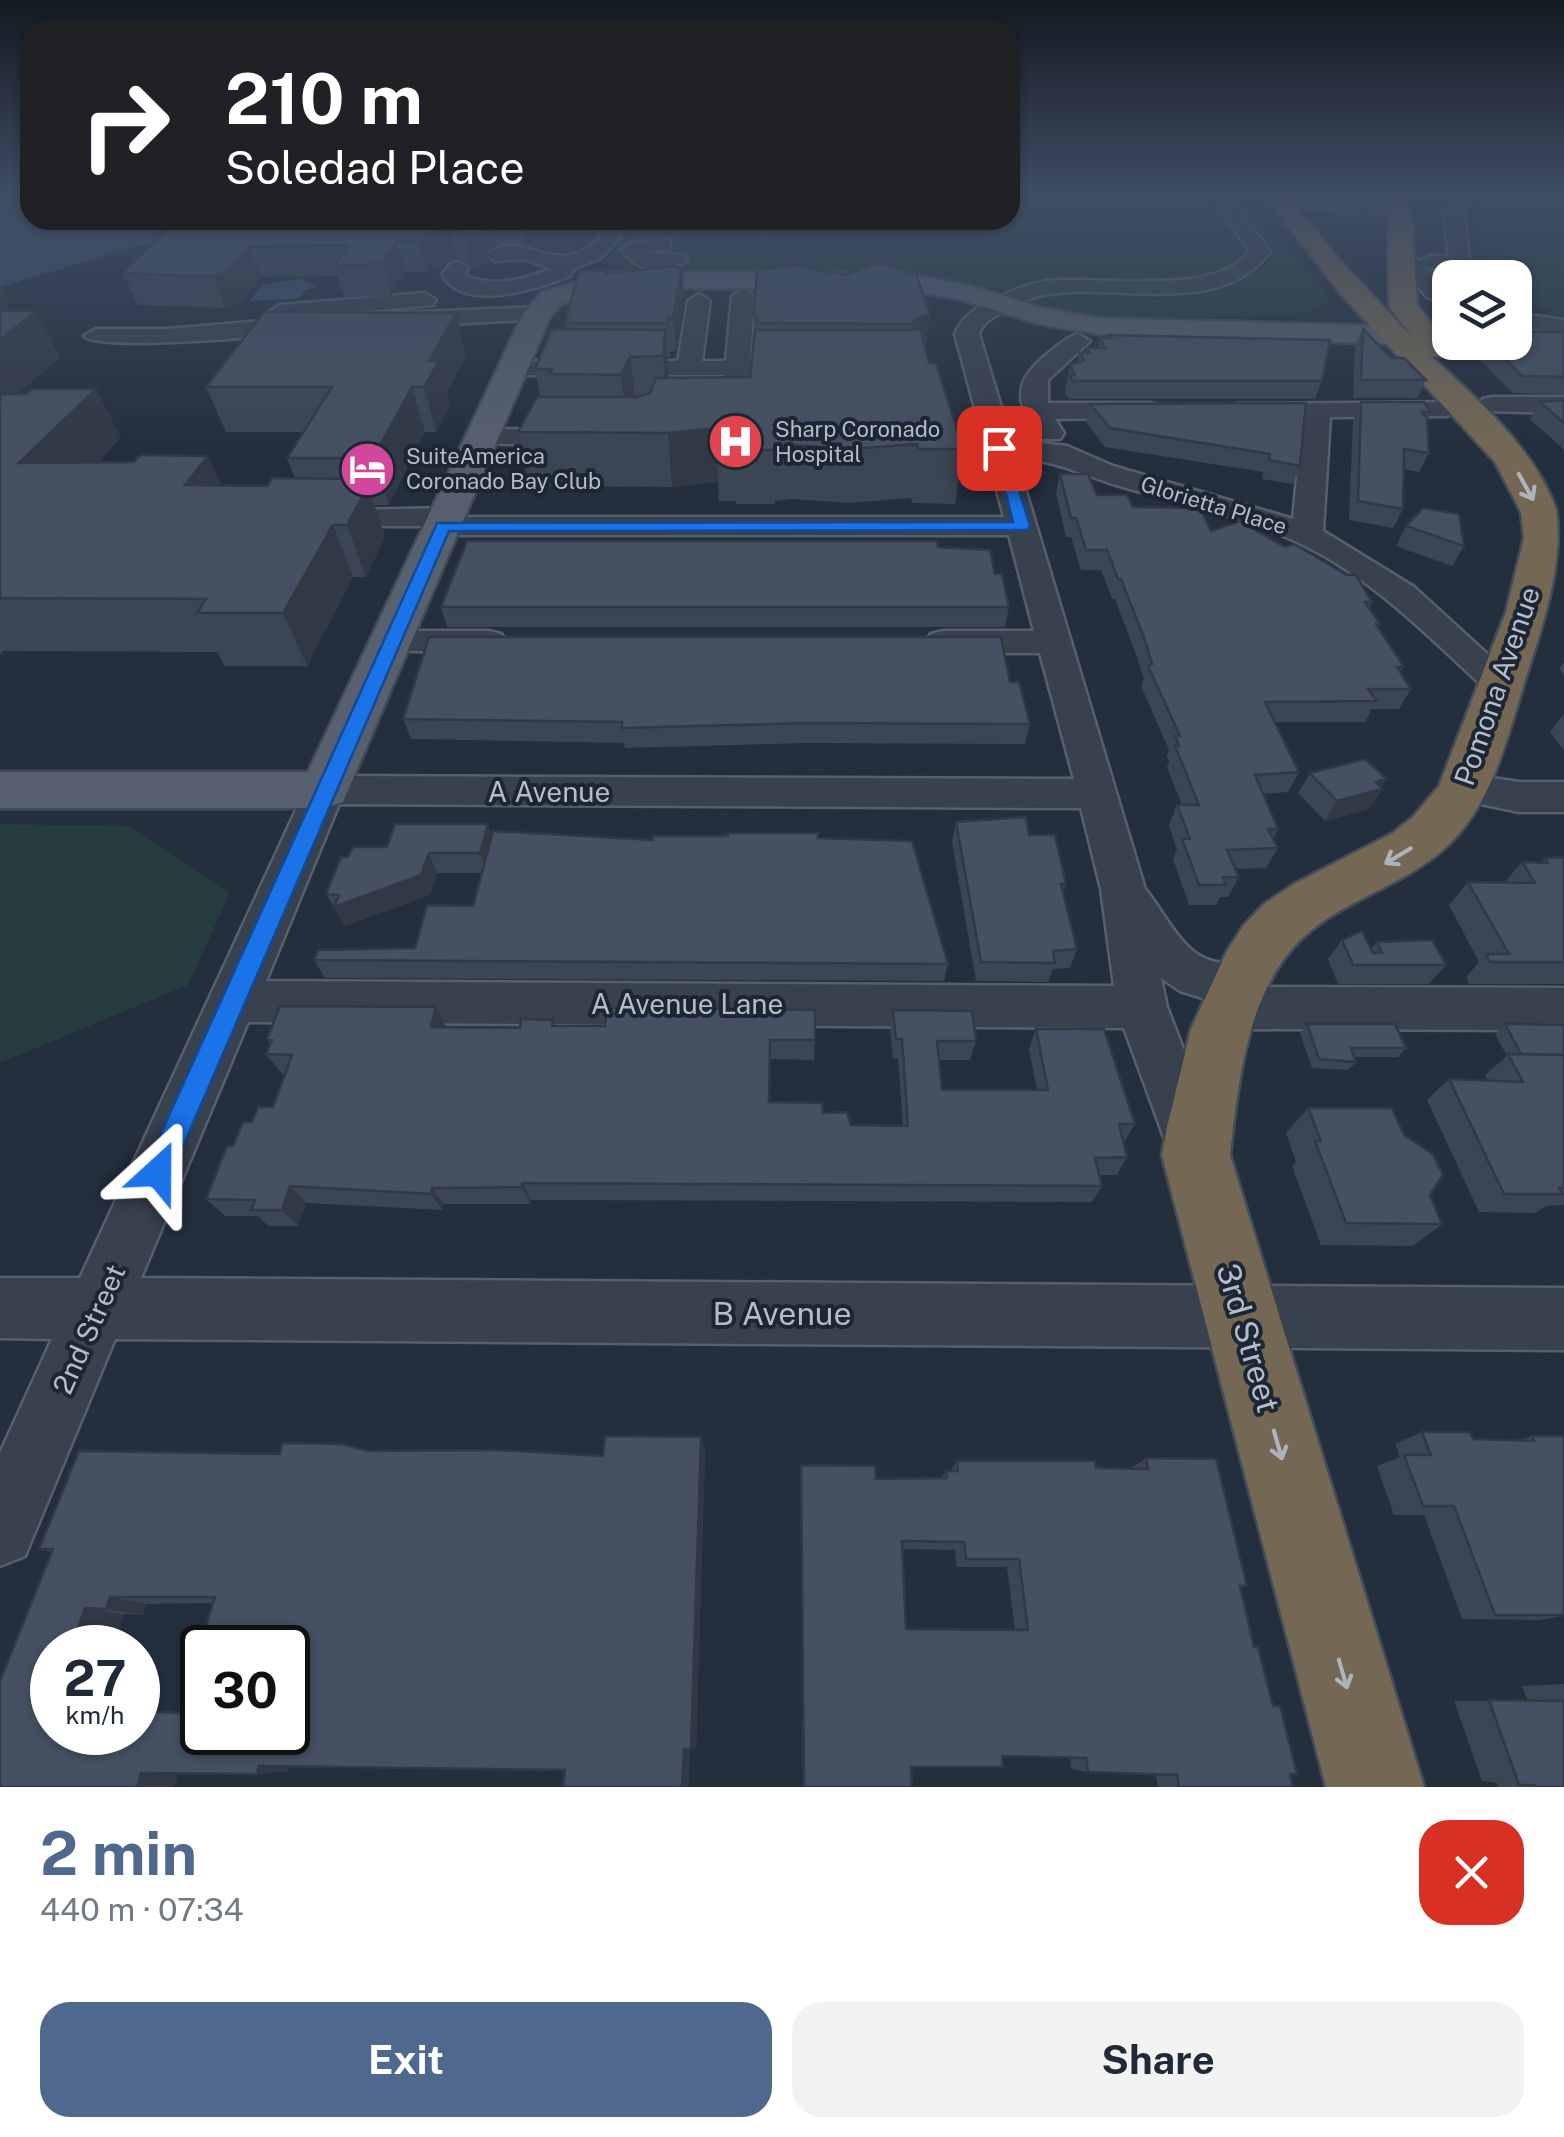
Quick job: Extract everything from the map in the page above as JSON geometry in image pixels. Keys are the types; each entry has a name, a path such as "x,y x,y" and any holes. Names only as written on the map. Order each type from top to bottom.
{"highway":[{"path":"1345,278 1363,300 1422,334"},
{"path":"1402,278 1403,306 1422,334 1552,467"},
{"name":"Pomona Avenue","path":"1196,1155 1204,1086 1251,959 1284,920 1432,833 1466,788 1540,555 1543,536 1534,497 1422,334"},
{"name":"3rd Street","path":"1196,1155 1374,1787"}],"main road":[{"path":"539,301 591,285 643,278"},
{"path":"655,278 902,281 947,288 1039,316 1099,326 1422,334"},
{"path":"1247,329 1322,321 1363,300"},
{"name":"2nd Street","path":"325,790 483,437 539,301"},
{"name":"A Avenue","path":"0,790 325,790"}],"street":[{"path":"456,278 539,301"},
{"path":"96,336 168,336 539,301 555,278"},
{"path":"580,278 591,285"},
{"path":"1001,304 1045,288 1183,285 1221,278"},
{"path":"162,319 343,309 491,290"},
{"path":"717,411 736,396 744,296"},
{"path":"689,368 699,301"},
{"name":"3rd Street","path":"1001,304 968,327 966,380 1022,526 1122,889 1142,1007 1196,1155"},
{"path":"1532,323 1564,328"},
{"path":"1532,331 1564,328"},
{"path":"1056,452 1055,441 1032,402 1034,383 1042,366 1078,341"},
{"path":"513,368 785,368 831,361"},
{"path":"1492,405 1564,405"},
{"path":"1218,410 1447,408"},
{"path":"1307,535 1317,410"},
{"path":"1036,411 1178,411"},
{"path":"483,437 604,438"},
{"name":"Glorietta Place","path":"988,443 1056,452 1103,472 1247,512 1307,535 1354,560 1402,594 1501,682"},
{"path":"280,516 445,522 1022,526"},
{"path":"391,642 526,642"},
{"path":"918,642 1054,642"},
{"path":"1466,788 1519,797 1564,798"},
{"name":"A Avenue","path":"325,790 1098,794"},
{"name":"2nd Street","path":"0,1531 325,790"},
{"name":"3rd Street","path":"1122,889 1152,935 1182,968 1237,994 1564,1009"},
{"name":"A Avenue Lane","path":"232,1001 1142,1007"},
{"name":"B Avenue","path":"0,1308 1564,1319"}],"green space":[{"path":"930,278 1314,278 1330,300 1313,311 1279,316 1115,318 1061,311 1006,291"},
{"path":"1532,278 1564,278 1564,317 1532,301"},
{"path":"0,824 129,826 230,893 188,985 0,1063"}],"water":[{"path":"0,278 29,278 0,287"},
{"path":"300,279 317,287 302,291 303,295 295,299 250,301 262,285"}],"building":[{"path":"577,278 680,278 673,318 668,318 667,323 565,323"},
{"path":"756,278 918,278 930,314 913,320 914,324 757,323"},
{"path":"0,311 36,311 0,340"},
{"path":"264,312 456,313 429,361 439,361 424,387 412,387 373,458 287,458 332,387 206,387"},
{"path":"1363,329 1391,358 1404,358 1426,380 1361,380"},
{"path":"665,330 663,356 630,357 621,375 549,374 552,369 535,369 550,332"},
{"path":"755,330 921,330 929,363 936,363 963,449 918,449 917,444 850,449 793,445 775,450 734,450 716,447 718,428 668,433 518,432 537,397 636,397 650,393 656,378 750,377"},
{"path":"1532,332 1564,332 1564,377 1522,376 1506,360 1532,360"},
{"path":"1108,335 1330,340 1322,381 1073,381 1069,375 1075,375 1070,365 1084,361 1080,353 1090,353 1087,348 1105,348 1100,338 1110,338"},
{"path":"32,389 96,389 19,463 134,462 140,455 208,456 185,485 267,486 272,478 359,479 355,486 368,486 347,525 333,525 283,613 197,613 206,599 0,598 0,394 26,394"},
{"path":"1564,400 1564,423 1540,402"},
{"path":"1361,402 1424,402 1431,412 1422,412 1427,418 1429,453 1404,449 1403,509 1358,501"},
{"path":"1306,403 1300,466 1269,460 1270,454 1110,428 1090,404"},
{"path":"1060,474 1088,474 1097,495 1127,495 1133,507 1200,508 1211,531 1240,521 1285,547 1294,544 1347,575 1356,575 1372,602 1365,602 1380,624 1376,624 1404,667 1397,667 1411,689 1368,689 1377,701 1265,702 1299,772 1255,775 1278,829 1268,829 1278,848 1227,850 1239,877 1223,877 1226,885 1199,885 1182,839 1190,839 1177,805 1199,805 1175,746 1179,746 1175,736 1180,736 1148,666 1152,664 1146,643 1121,579 1107,550 1086,550 1076,518 1071,518"},
{"path":"1423,508 1459,514 1464,546 1406,526"},
{"path":"467,541 937,541 938,547 990,550 995,574 1002,574 1009,607 441,607"},
{"path":"429,637 1001,637 1010,682 1019,682 1030,724 806,723 622,728 622,722 403,719"},
{"path":"1365,759 1387,779 1376,782 1382,789 1337,801 1310,773"},
{"path":"1026,817 1029,835 1055,835 1066,884 1061,884 1077,949 1053,951 1055,963 981,962 956,822"},
{"path":"395,824 488,824 480,853 429,853 421,875 334,907 339,895 326,894 341,857 348,857 353,847 387,847"},
{"path":"493,831 653,840 653,836 818,833 818,838 912,841 948,964 314,960 318,950 415,948 427,905 473,906"},
{"path":"1564,857 1564,962 1490,962 1486,954 1509,954 1468,882 1535,883 1522,862 1548,863 1545,858"},
{"path":"1362,931 1373,953 1382,953 1377,942 1432,940 1446,965 1353,965 1342,940"},
{"path":"280,1006 436,1007 431,1027 520,1028 521,1019 553,1020 552,1026 605,1026 607,1008 815,1010 815,1040 770,1040 769,1102 822,1103 823,1113 847,1112 851,1125 908,1126 902,1039 896,1039 893,1010 972,1011 976,1041 937,1041 942,1090 1048,1090 1036,1029 1104,1029 1135,1124 1119,1124 1127,1157 1095,1158 1102,1186 522,1183 522,1187 432,1188 431,1194 290,1186 282,1210 251,1210 255,1200 206,1199 227,1146 233,1146 243,1122 252,1122 258,1107 273,1107 292,1055 266,1054 272,1040 267,1039"},
{"path":"1307,1024 1395,1024 1406,1048 1351,1048 1356,1062 1319,1059"},
{"path":"1505,1024 1564,1025 1564,1055 1521,1054"},
{"path":"1508,1054 1564,1055 1564,1188 1559,1188 1563,1194 1504,1194 1449,1079 1523,1082"},
{"path":"1308,1108 1392,1108 1404,1135 1433,1154 1443,1175 1430,1195 1442,1224 1346,1223 1315,1141 1321,1141"},
{"path":"1422,1432 1470,1432 1473,1439 1534,1441 1532,1436 1564,1436 1564,1615 1495,1615 1454,1506 1423,1506 1404,1455 1431,1455"},
{"path":"605,1436 701,1437 691,1749 684,1749 682,1787 563,1787 565,1770 259,1766 257,1774 141,1773 137,1787 0,1787 0,1681 53,1549 39,1549 79,1451 280,1454 282,1443 342,1444 367,1451 498,1450 603,1456","holes":["110,1597 215,1597 206,1625 310,1625 310,1755 180,1755 180,1710 179,1713 160,1712 160,1755 30,1755 30,1625 79,1625 85,1608 106,1609"]},
{"path":"1146,1458 1216,1459 1247,1586 1240,1586 1254,1647 1258,1647 1273,1706 1280,1706 1297,1774 1290,1774 1293,1787 1179,1787 1177,1775 1088,1772 1086,1758 1002,1756 1003,1767 911,1767 912,1787 804,1787 801,1465 875,1466 876,1479 947,1478 946,1471 958,1471 957,1461 1095,1461 1096,1468 1148,1469","holes":["902,1541 964,1542 966,1559 1019,1559 1028,1630 906,1629"]},
{"path":"1489,1700 1564,1701 1564,1787 1519,1785"}],"place":[{"name":"Sharp Coronado Hospital","path":"736,442"},
{"name":"SuiteAmerica Coronado Bay Club","path":"367,469"}],"route":[{"path":"158,1172 443,526 1022,526 999,448"}]}
